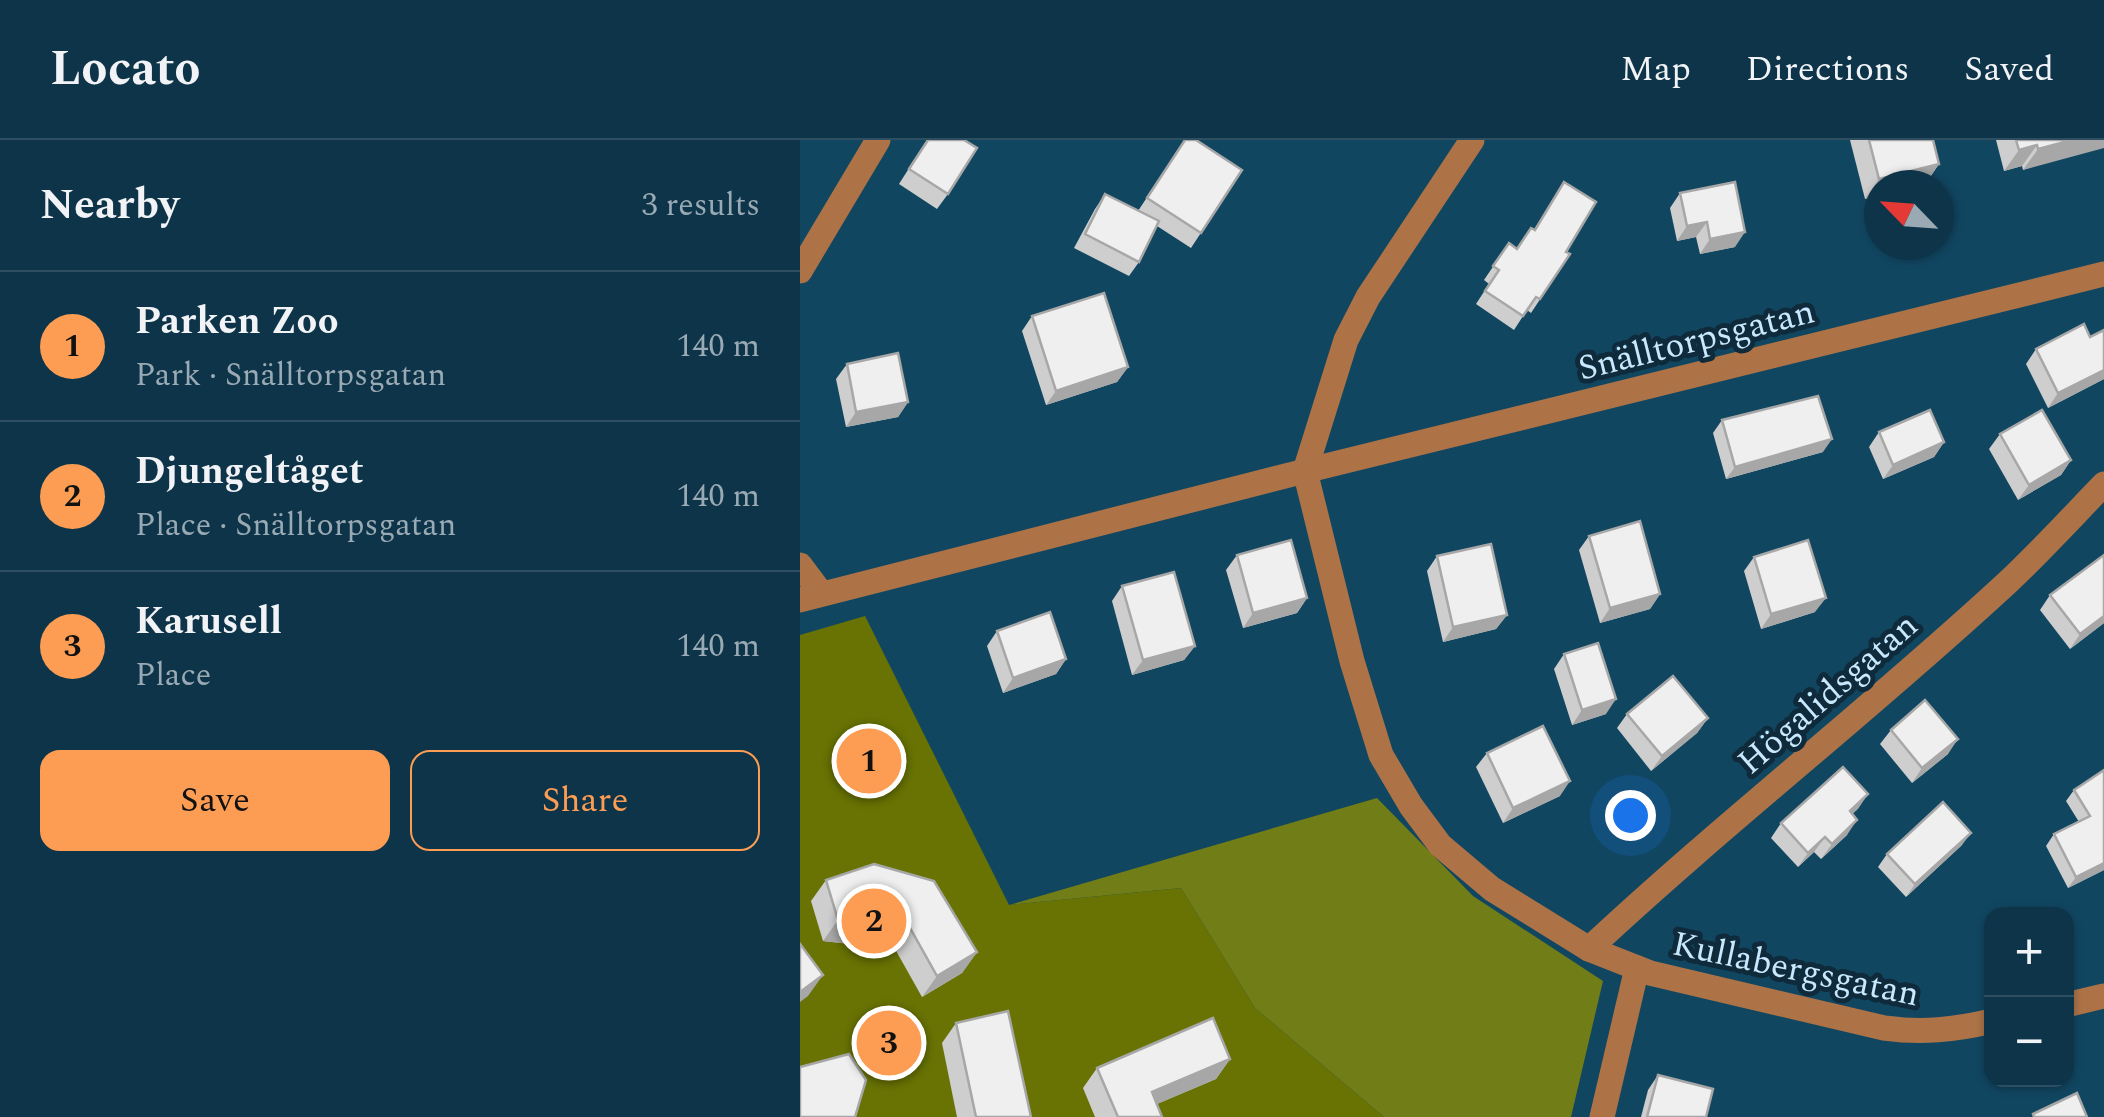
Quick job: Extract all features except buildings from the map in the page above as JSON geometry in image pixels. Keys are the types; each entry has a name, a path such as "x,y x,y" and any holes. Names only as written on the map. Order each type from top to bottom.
{"street":[{"path":"800,271 878,140"},
{"path":"1472,140 1368,297 1346,340 1305,472 1364,699 1382,755 1410,806 1440,845 1492,889 1590,949"},
{"name":"Snälltorpsgatan","path":"810,597 2104,274"},
{"name":"Högalidsgatan","path":"1590,949 1688,857 2009,581 2104,484"},
{"path":"800,565 810,597"},
{"name":"Kullabergsgatan","path":"1590,949 1637,968 1884,1028 1934,1032 1984,1023"},
{"path":"1602,1117 1637,968"},
{"path":"2074,1002 2104,996"}],"green space":[{"path":"865,616 1009,905 1181,888 1255,1008 1384,1117 800,1117 800,635"},
{"path":"1377,798 1473,896 1603,981 1571,1117 1384,1117 1255,1008 1181,888 1009,905"}],"place":[{"name":"Parken Zoo","path":"869,761"},
{"name":"Djungeltåget","path":"874,921"},
{"name":"Karusell","path":"889,1043"}]}
